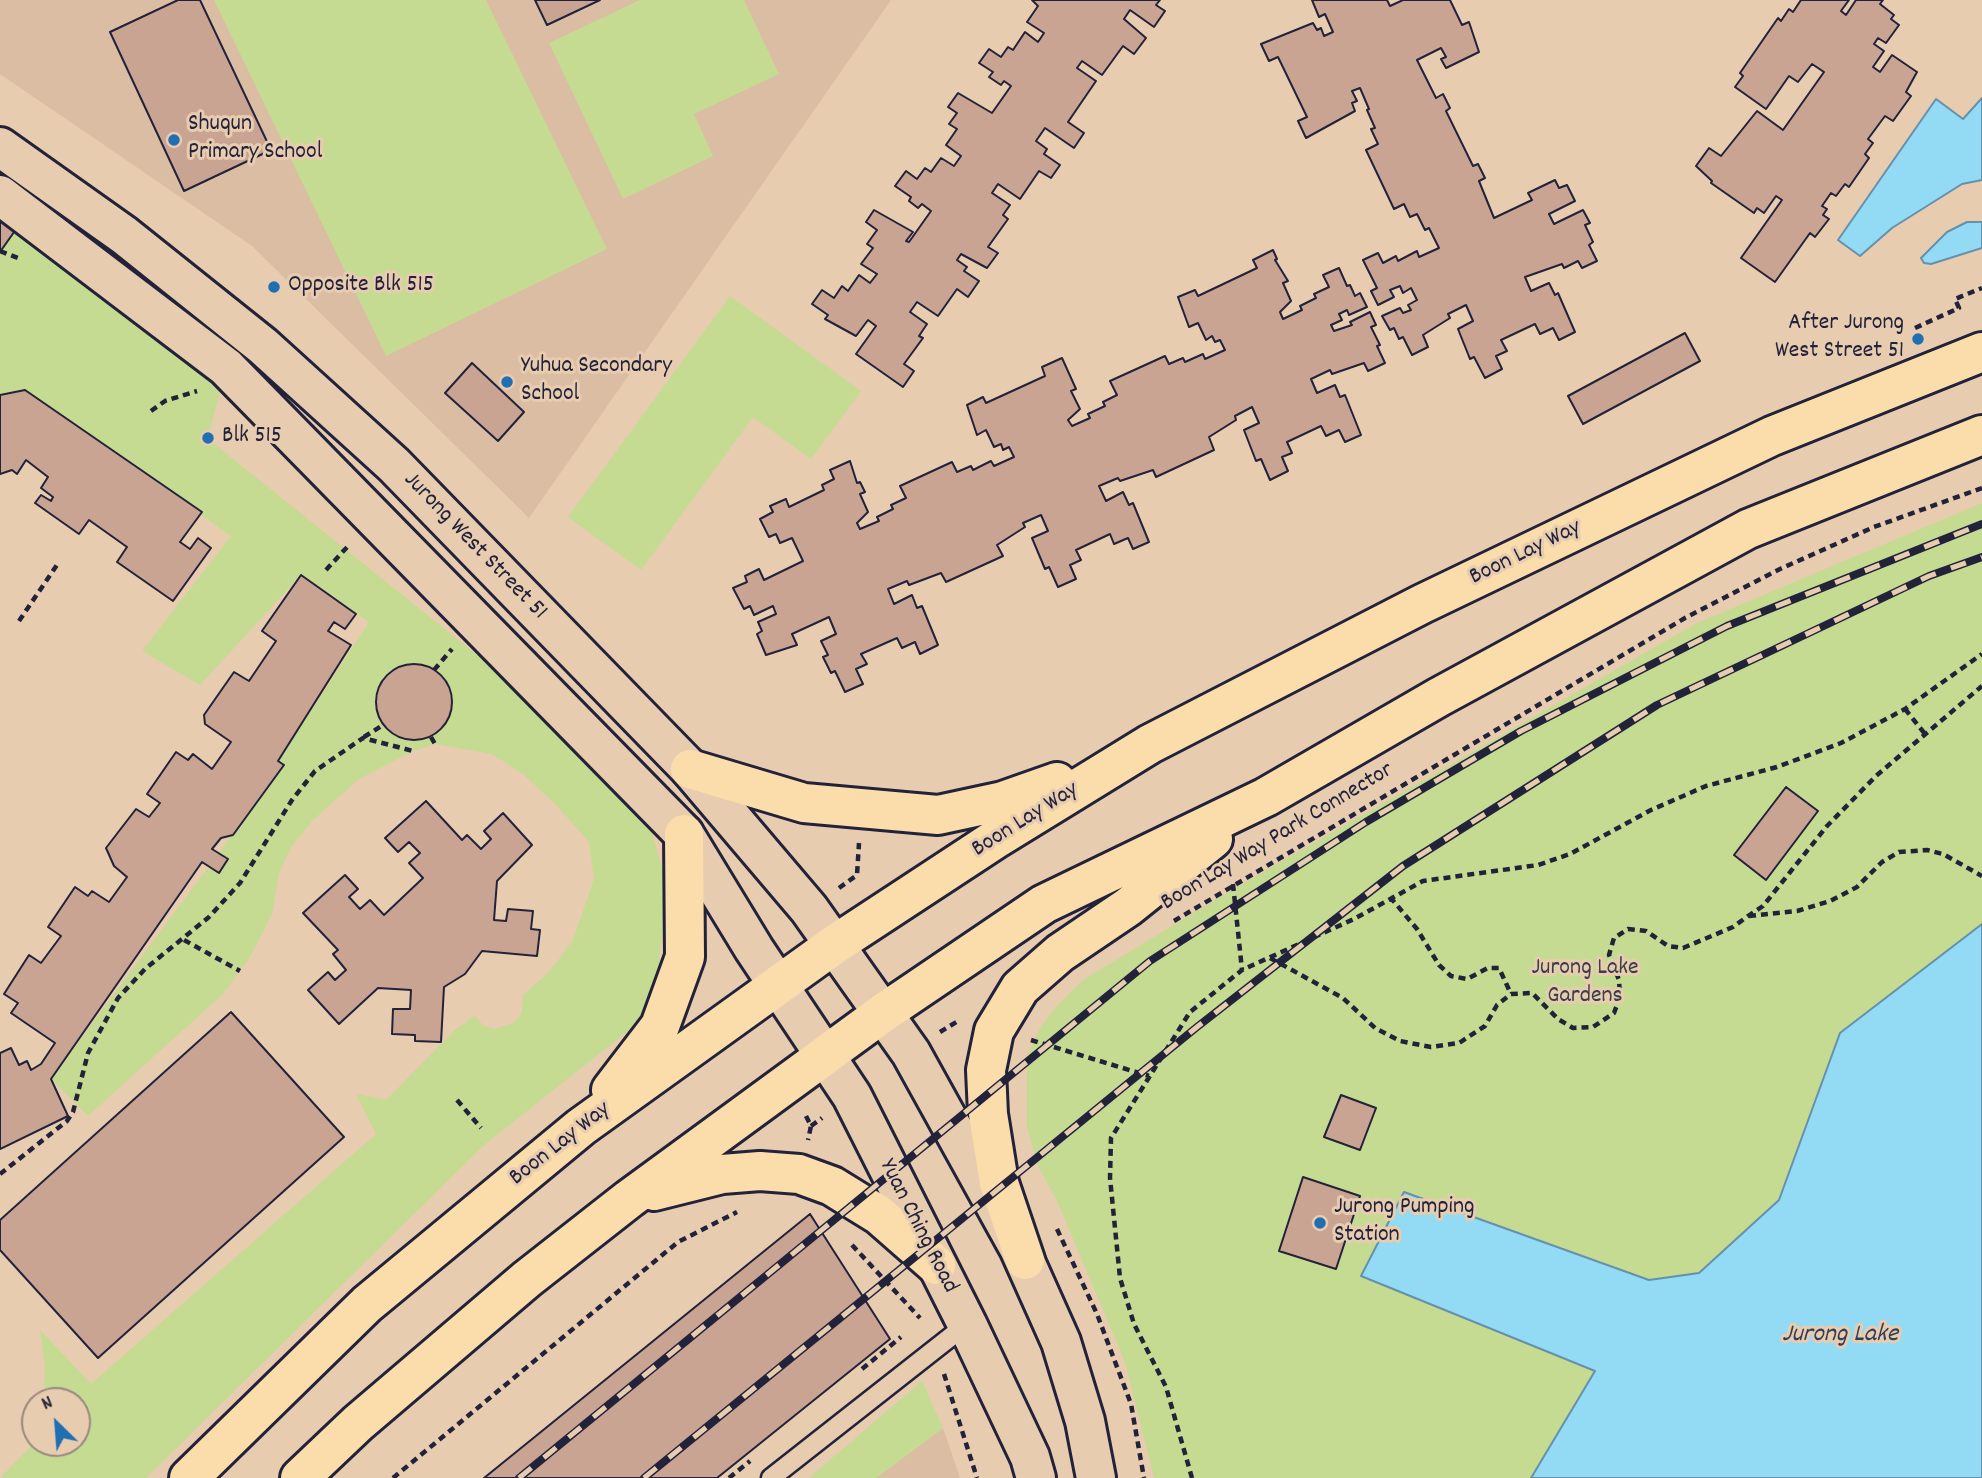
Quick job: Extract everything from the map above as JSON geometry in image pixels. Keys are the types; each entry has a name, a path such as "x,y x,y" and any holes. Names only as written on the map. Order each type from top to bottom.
{"main road":[{"name":"Boon Lay Way","path":"189,1478 367,1304 581,1127 882,913 1150,744 1422,604 1772,436 1982,352"},
{"path":"300,1478 358,1423 506,1297 629,1199 883,1013 1044,904 1266,797 1439,697 1748,529 1982,435"},
{"path":"690,769 804,803 938,815 1003,801 1150,744"},
{"path":"1025,1259 999,1183 988,1114 986,1070 994,1031 1020,988 1060,953 1128,907 1266,797"},
{"path":"581,1127 660,1026 685,957 684,834"},
{"path":"629,1199 722,1174 760,1171 799,1174 832,1186 879,1215 936,1265"}],"street":[{"name":"Jurong West Street 51","path":"0,147 124,235 263,346 394,465 690,769 809,909 883,1013"},
{"name":"Jurong West Street 51","path":"0,195 226,367 684,834 778,986"},
{"name":"Yuan Ching Road","path":"778,986 852,1096 967,1324 1030,1457 1036,1478"},
{"path":"883,1013 911,1053 1025,1259 1061,1342 1085,1421 1096,1478"}],"lane":[{"path":"771,1478 967,1324"}],"path":[{"path":"1915,328 1959,308 1955,299 1982,288"},
{"path":"152,411 164,401 201,390"},
{"name":"Boon Lay Way Park Connector","path":"1171,923 1685,618 1780,569 1874,527 1982,488"},
{"path":"326,570 344,550"},
{"path":"19,621 59,562"},
{"path":"433,670 456,644"},
{"path":"1192,1478 1166,1387 1134,1324 1120,1278 1110,1178 1111,1138 1190,1012 1242,970 1354,919 1423,881 1538,865 1570,854 1651,810 1706,786 1777,767 1841,743 1905,709 1982,654"},
{"path":"1269,958 1343,998 1375,1028 1400,1041 1431,1047 1459,1043 1485,1026 1497,1005 1511,994 1532,993 1558,1019 1573,1028 1593,1027 1614,1013 1620,997 1619,981 1609,955 1614,938 1628,929 1646,931 1668,946 1683,948 1733,927 1763,906 1797,868 1827,826 1876,776 1982,686"},
{"path":"1905,709 1925,734"},
{"path":"0,1174 67,1121 74,1112 88,1053 118,998 145,969 184,940 240,883 292,800 315,771 383,725"},
{"path":"431,737 435,744"},
{"path":"363,738 413,751"},
{"path":"1748,916 1797,911 1830,901 1857,887 1882,862 1899,852 1927,849 1943,854 1982,876"},
{"path":"857,875 882,913"},
{"path":"1233,884 1242,970"},
{"path":"1390,897 1451,976 1466,979 1488,968 1499,968 1511,994"},
{"path":"184,940 240,971"},
{"path":"929,982 956,1021"},
{"path":"1033,1030 1025,1039 1149,1076"},
{"path":"457,1100 481,1128"},
{"path":"393,1478 678,1242 743,1210"},
{"path":"1056,1227 1097,1314 1131,1404 1144,1478"},
{"path":"850,1242 922,1319"},
{"path":"941,1364 977,1478"}],"shaded area":[{"name":"Yuhua Secondary School","path":"0,0 891,0 529,518 252,246 0,74"},
{"path":"943,1428 960,1478 876,1478"}],"green space":[{"path":"214,0 486,0 607,249 386,356"},
{"path":"640,0 744,0 779,74 694,114 713,156 623,199 549,43"},
{"path":"0,196 226,367 208,439 628,776 648,819 667,885 666,914 659,958 664,970 651,1002 628,1031 484,1145 146,1478 0,1478 21,1456 91,1457 91,1387 44,1387 45,1365 40,1330 91,1384 376,1134 356,1094 386,1100 455,1030 475,1016 484,1026 494,1029 514,1023 522,1012 523,995 549,972 573,940 594,879 589,842 557,806 523,774 492,754 435,744 413,751 359,779 313,820 291,847 279,873 272,914 250,957 223,994 88,1116 51,1079 284,765 278,761 369,622 301,575 200,685 142,651 231,536 25,390 0,395"},
{"path":"730,296 861,391 811,459 753,417 641,570 568,517"},
{"name":"Jurong Lake Gardens","path":"1982,503 1982,924 1840,1033 1779,1200 1699,1273 1649,1280 1405,1193 1362,1276 1595,1371 1531,1478 1154,1478 1125,1362 1057,1201 1038,1166 1027,1126 1027,1055 1040,1028 1055,1008 1083,980 1225,894 1697,623"},
{"path":"922,1381 943,1428 876,1478 809,1478"}],"water":[{"path":"1982,98 1982,180 1962,184 1892,228 1860,256 1838,240 1936,99 1963,119"},
{"path":"1967,222 1982,222 1982,248 1931,264 1924,263 1921,258 1947,232"},
{"name":"Jurong Lake","path":"1982,924 1982,1478 1531,1478 1595,1371 1361,1276 1404,1192 1649,1280 1699,1273 1779,1200 1840,1033"}],"building":[{"path":"178,0 200,0 271,150 184,191 110,32"},
{"path":"535,0 600,0 547,25"},
{"path":"1032,0 1160,0 1156,5 1165,11 1154,27 1130,10 1124,19 1146,38 1134,54 1123,46 1102,75 1082,61 1077,68 1096,81 1068,122 1084,133 1074,148 1045,128 1036,141 1047,149 1044,154 1060,165 1051,178 1039,171 1020,199 998,184 992,193 1010,205 1003,215 1008,219 988,247 998,253 987,268 961,254 957,260 967,267 964,271 979,281 968,297 957,289 938,316 917,302 910,312 927,324 919,336 923,338 904,364 914,371 903,387 856,354 876,326 868,320 856,336 825,319 828,315 812,304 822,290 834,298 842,286 848,291 859,275 870,283 877,274 861,264 873,248 867,244 877,230 866,222 874,210 913,232 906,241 909,242 931,211 922,204 918,208 909,201 911,197 895,186 906,171 917,179 925,168 931,172 941,158 954,166 961,156 946,145 957,129 949,124 957,113 948,107 958,93 992,113 1011,86 1004,81 1001,85 989,77 993,72 979,63 989,49 1001,57 1008,47 1013,50 1025,32 1038,42 1044,33 1027,22 1038,6"},
{"path":"1312,0 1387,0 1390,6 1403,0 1450,0 1462,25 1469,22 1479,52 1446,68 1441,59 1446,57 1441,48 1417,60 1436,98 1443,94 1450,108 1446,111 1473,166 1478,164 1485,178 1479,181 1494,218 1532,200 1528,193 1555,180 1559,188 1567,185 1575,201 1549,214 1554,224 1583,210 1590,223 1585,225 1593,242 1589,245 1597,261 1582,268 1578,261 1564,268 1562,264 1525,277 1531,291 1549,283 1555,295 1558,293 1575,332 1559,340 1553,328 1540,334 1535,324 1501,340 1507,351 1496,356 1502,369 1485,378 1474,357 1470,359 1458,329 1473,321 1466,305 1448,314 1450,318 1423,335 1428,347 1412,355 1403,337 1399,339 1394,328 1390,330 1382,316 1400,308 1403,313 1411,310 1408,305 1417,300 1411,288 1403,293 1400,286 1390,290 1394,297 1378,305 1371,291 1377,288 1363,260 1378,253 1383,263 1396,256 1398,261 1417,251 1419,257 1439,248 1429,228 1425,230 1417,214 1410,217 1404,204 1394,209 1366,150 1378,144 1371,129 1375,128 1367,110 1369,109 1360,88 1352,91 1357,101 1352,103 1355,111 1306,138 1298,121 1307,117 1278,57 1269,61 1261,44 1313,23 1317,30 1321,28 1324,36 1333,32 1325,14 1319,17"},
{"path":"1801,0 1849,0 1841,11 1846,15 1856,0 1883,0 1880,4 1894,15 1891,19 1899,25 1886,43 1878,38 1874,44 1884,51 1873,67 1880,72 1892,55 1917,72 1906,92 1911,96 1893,121 1885,116 1868,139 1873,143 1865,154 1869,158 1849,187 1845,184 1836,196 1831,193 1822,206 1827,209 1823,215 1829,219 1815,237 1810,233 1775,282 1741,258 1782,200 1776,196 1764,213 1757,208 1754,213 1711,183 1696,166 1709,148 1721,156 1757,111 1783,130 1824,72 1812,64 1798,82 1789,76 1766,109 1735,87 1743,76 1740,73 1778,18 1781,21 1789,9 1793,12"},
{"path":"0,211 19,225 0,252"},
{"path":"1273,250 1277,259 1275,260 1288,281 1283,283 1291,301 1280,312 1283,319 1302,310 1300,306 1316,298 1314,294 1329,287 1323,275 1339,268 1347,286 1350,285 1355,296 1360,293 1367,307 1349,315 1347,310 1339,314 1342,320 1331,325 1334,331 1352,325 1350,322 1370,312 1376,325 1371,327 1385,363 1368,371 1364,363 1332,374 1330,370 1311,379 1317,393 1335,385 1340,397 1345,395 1361,435 1345,442 1339,430 1326,436 1321,426 1287,442 1292,453 1282,457 1288,471 1270,480 1261,459 1256,461 1244,430 1259,423 1252,407 1235,416 1236,420 1209,437 1214,450 1156,477 1153,470 1120,481 1118,478 1099,486 1106,501 1123,492 1129,505 1133,503 1149,542 1133,549 1128,538 1114,544 1110,534 1076,550 1081,560 1070,565 1076,579 1058,587 1049,567 1045,569 1032,538 1048,531 1041,515 1023,523 1025,527 997,545 1003,556 946,582 941,573 909,585 907,581 888,589 894,604 912,595 917,608 922,606 938,645 920,654 915,642 902,648 897,638 861,654 867,664 856,669 863,684 845,692 835,671 831,673 823,657 828,655 821,641 836,634 829,617 792,634 797,645 766,655 757,634 762,631 758,622 776,614 773,606 754,615 750,606 744,609 733,588 747,582 745,576 759,569 764,580 803,561 792,538 780,543 776,534 769,537 760,519 773,512 770,506 786,499 789,507 824,490 822,485 834,479 830,470 850,461 857,483 860,482 865,492 860,494 868,512 857,523 860,529 879,521 877,517 893,509 891,505 906,498 900,486 952,462 957,472 971,466 973,470 991,461 994,466 1014,457 1009,447 1003,450 1001,444 994,447 986,430 977,435 967,405 983,397 986,403 1045,376 1042,367 1062,358 1076,389 1071,391 1080,409 1068,420 1072,426 1090,418 1088,414 1105,406 1103,402 1117,395 1110,381 1165,356 1169,364 1183,358 1185,362 1203,354 1205,359 1225,350 1220,340 1215,342 1212,336 1206,340 1198,323 1189,327 1178,297 1195,290 1198,296 1257,268 1253,260"},
{"path":"1685,333 1700,361 1583,424 1568,396"},
{"path":"472,363 524,412 498,441 445,393"},
{"path":"25,390 202,512 180,542 190,549 198,538 211,548 173,601 117,562 127,547 89,520 79,534 35,503 41,495 51,501 53,497 41,488 48,477 26,460 17,474 12,470 0,474 0,395"},
{"path":"301,575 356,614 345,629 334,622 328,631 351,645 278,761 284,765 233,835 221,838 212,849 228,859 219,873 202,862 51,1079 68,1116 0,1149 0,1053 11,1048 19,1065 27,1061 31,1070 41,1064 55,1043 11,1013 18,1003 4,994 29,955 41,963 61,936 48,927 75,887 88,896 92,891 109,902 127,877 114,866 106,848 136,809 149,817 160,803 147,794 176,752 188,760 193,754 212,769 231,742 205,724 204,715 234,672 249,681 276,641 262,631"},
{"path":"414,664 428,667 441,675 449,688 452,702 449,716 441,729 428,737 414,740 400,737 387,729 379,716 376,702 379,688 387,675 400,667"},
{"path":"1786,787 1818,811 1766,880 1734,855"},
{"path":"426,801 462,840 467,835 481,849 491,839 484,831 503,813 532,845 497,881 494,920 506,921 508,909 533,911 531,929 540,930 537,956 482,951 465,974 444,987 441,1042 415,1041 415,1035 392,1034 393,1009 410,1009 411,990 378,988 339,1024 308,990 328,972 335,980 346,970 333,954 338,950 303,913 345,875 358,889 349,897 360,909 370,900 384,915 423,878 409,863 420,853 409,842 398,852 385,838"},
{"path":"231,1012 344,1137 98,1358 0,1250 0,1220"},
{"name":"Jurong Pumping Station","path":"1341,1095 1376,1108 1360,1150 1324,1137"},
{"name":"Jurong Pumping Station","path":"1303,1177 1360,1196 1336,1269 1279,1251"},
{"path":"810,1214 890,1339 717,1478 484,1478"}],"railway":[{"path":"519,1478 1150,961 1366,822 1521,731 1727,626 1982,524"},
{"path":"644,1478 1197,1027 1403,866 1657,705 1929,576 1982,557"}],"place":[{"name":"Shuqun Primary School","path":"174,140"},
{"name":"Opposite Blk 515","path":"274,287"},
{"name":"After Jurong West Street 51","path":"1918,339"},
{"name":"Yuhua Secondary School","path":"507,382"},
{"name":"Blk 515","path":"208,438"},
{"name":"Jurong Pumping Station","path":"1320,1223"}]}
